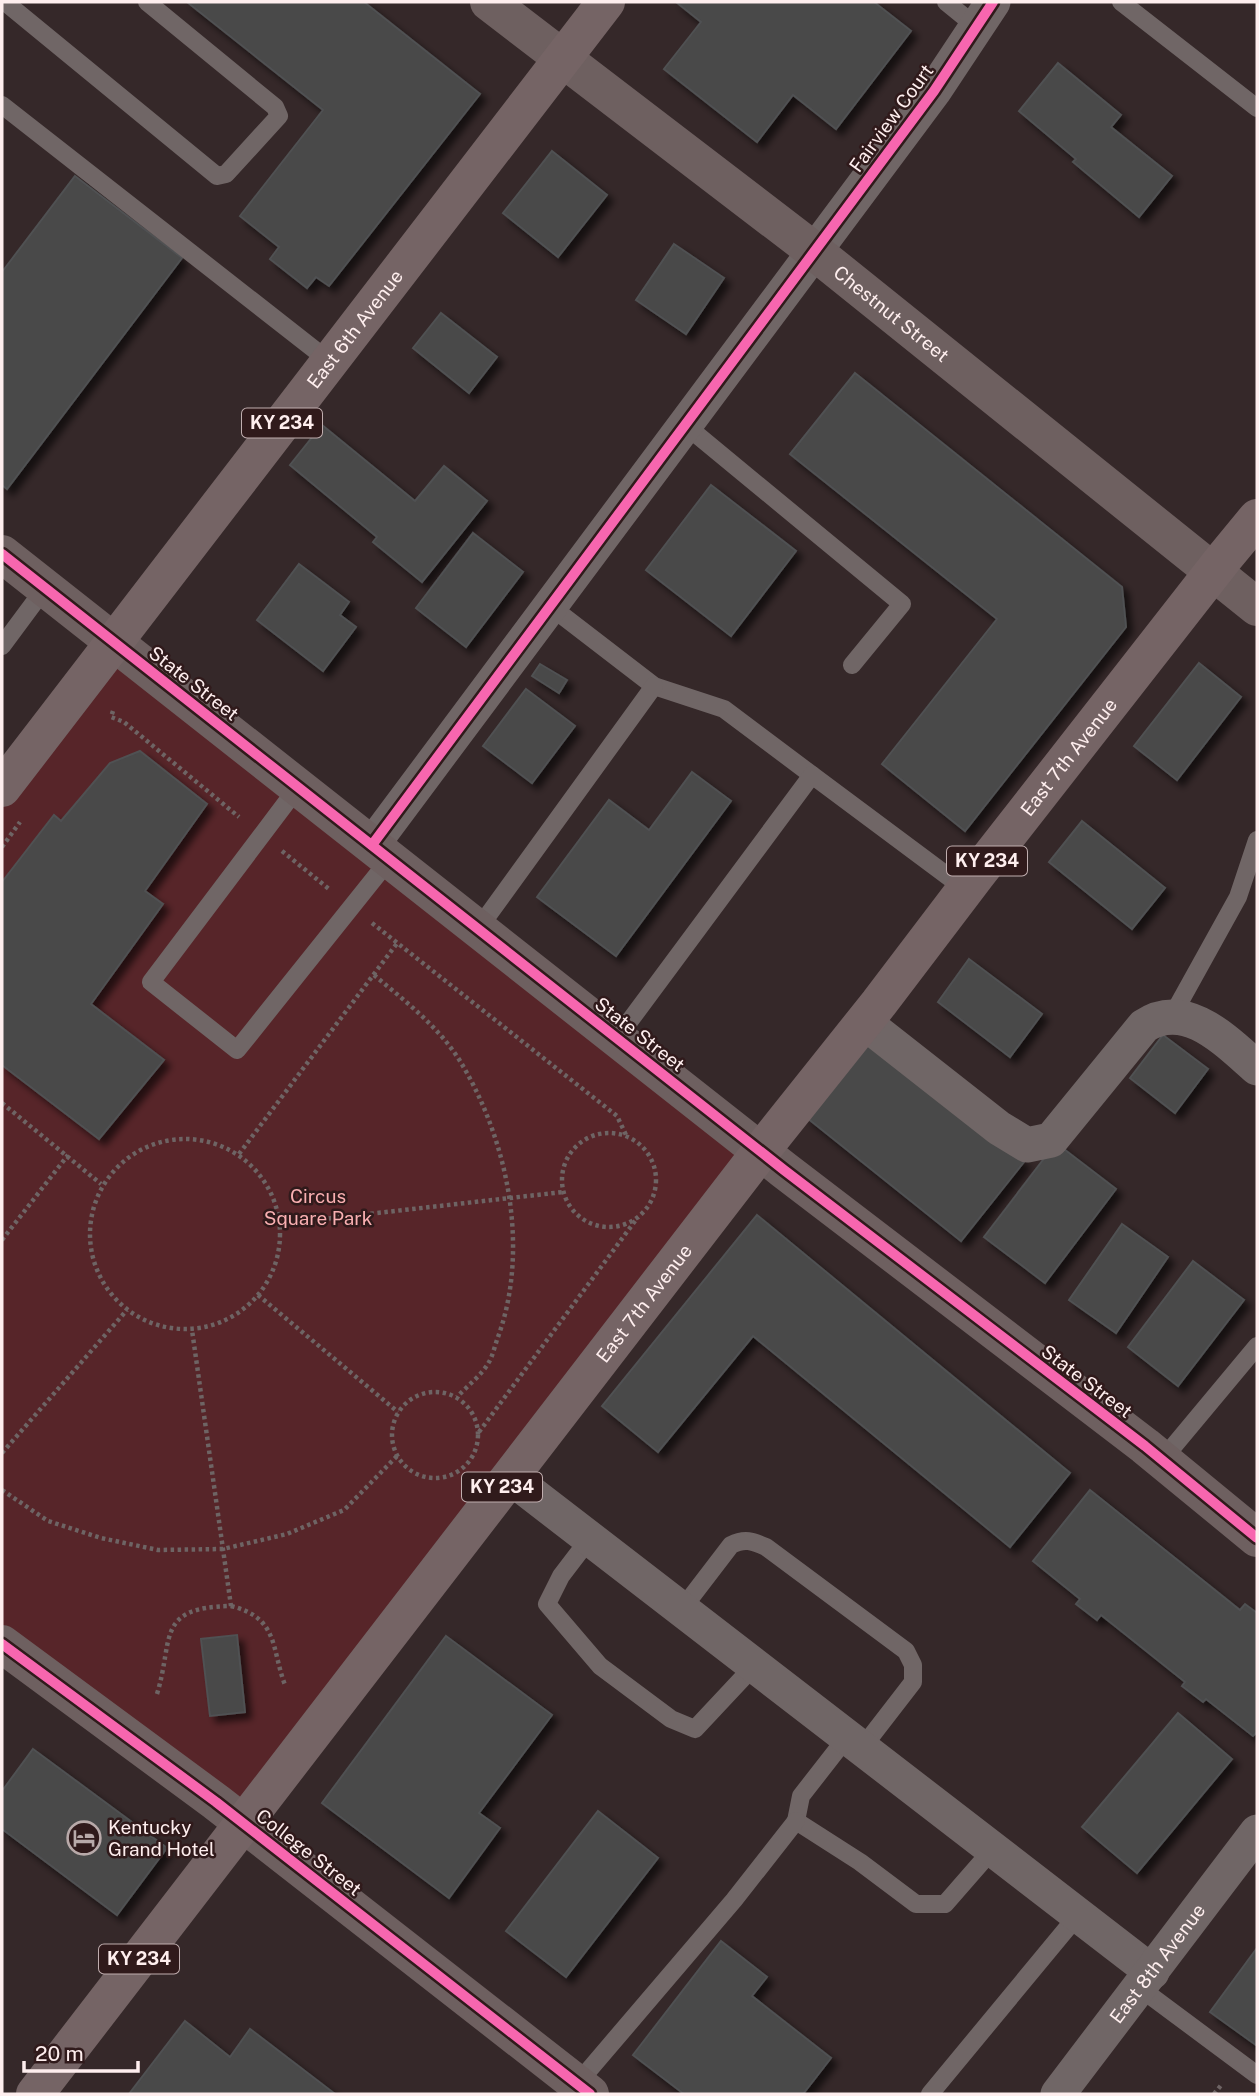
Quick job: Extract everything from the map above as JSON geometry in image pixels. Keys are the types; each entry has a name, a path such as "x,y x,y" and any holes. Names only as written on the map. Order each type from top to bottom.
{"main road":[{"name":"East 6th Avenue","path":"6,775 114,642 606,2"},
{"name":"East 7th Avenue","path":"35,2094 761,1151 1257,518"}],"street":[{"name":"Chestnut Street","path":"489,2 813,251 1257,607"},
{"name":"Fairview Court","path":"380,853 550,606 934,91 986,15"},
{"name":"State Street","path":"2,554 761,1151 1162,1460 1257,1538"},
{"path":"864,1022 999,1128 1027,1145 1051,1140 1144,1026 1156,1019 1172,1016 1203,1025 1257,1068"},
{"path":"510,1477 1078,1915 1146,1980"},
{"name":"College Street","path":"2,1644 244,1824 584,2089"},
{"name":"East 8th Avenue","path":"1058,2094 1257,1832"}],"lane":[{"path":"5,2 217,176 226,174 279,116 275,107 147,2"},
{"path":"946,2 986,15"},
{"path":"1121,2 1257,108"},
{"path":"2,105 330,361"},
{"path":"684,424 902,604 852,665"},
{"path":"2,646 45,588"},
{"path":"550,606 654,686 724,709 965,889"},
{"path":"478,929 654,686"},
{"path":"617,1038 812,775"},
{"path":"298,787 151,982 237,1050 380,853"},
{"path":"1172,1016 1238,897 1257,840"},
{"path":"1162,1460 1257,1346"},
{"path":"590,1538 561,1576 547,1604 600,1666 671,1719 695,1729 754,1666"},
{"path":"584,2089 796,1821 801,1796 913,1682 913,1665 906,1651 766,1547 753,1541 742,1539 731,1545 682,1609"},
{"path":"796,1821 860,1862 916,1905 945,1904 993,1849"},
{"path":"930,2094 1078,1915"},
{"path":"1146,1980 1257,2075"}],"path":[{"path":"239,1154 398,942"},
{"path":"374,975 428,1021 459,1061 482,1107 501,1157 508,1197 513,1271 505,1319 489,1363 457,1397"},
{"path":"2,1103 102,1184"},
{"path":"479,1433 650,1203 655,1188 655,1172 650,1157 640,1144 627,1137 598,1134 584,1139 572,1149 565,1162 563,1192 570,1206 581,1218 595,1225 611,1227 640,1215"},
{"path":"180,1137 211,1141 239,1154 259,1173 273,1197 280,1224 279,1249 272,1273 258,1295 240,1312 217,1324 192,1330 146,1322 127,1310 107,1290 94,1265 89,1238 92,1210 102,1184 122,1161 149,1144 170,1139 180,1137"},
{"path":"2,1240 68,1155"},
{"path":"280,1224 563,1192"},
{"path":"258,1295 398,1412"},
{"path":"2,1454 127,1310"},
{"path":"192,1330 231,1606"},
{"path":"444,1392 457,1397 468,1406 476,1419 479,1433 477,1447 470,1461 460,1471 447,1477 418,1475 406,1467 397,1455 392,1433 398,1412 407,1401 418,1395 444,1392"},
{"path":"2,1490 48,1521 101,1538 158,1550 223,1549 286,1534 344,1510 397,1455"},
{"path":"158,1694 171,1628 189,1612 209,1606 231,1606 248,1610 269,1630 279,1656 285,1685"}],"green space":[{"name":"Circus Square Park","path":"114,642 761,1151 244,1824 2,1638 2,789"}],"building":[{"path":"187,2 364,2 480,94 329,286 316,277 307,288 270,259 279,247 240,216 323,110"},
{"path":"676,2 874,2 911,31 836,129 793,95 757,142 664,69 701,22"},
{"path":"1058,63 1121,115 1111,127 1172,176 1139,217 1073,162 1076,159 1019,111"},
{"path":"552,151 607,195 558,257 503,213"},
{"path":"75,176 182,258 7,489 2,485 2,272"},
{"path":"674,244 724,278 686,334 636,300"},
{"path":"441,313 497,357 469,393 413,348"},
{"path":"855,373 1122,587 1126,627 965,831 882,764 997,619 790,454"},
{"path":"322,425 415,501 444,466 487,501 422,582 373,542 377,537 290,465"},
{"path":"711,485 796,551 731,636 646,570"},
{"path":"473,533 523,572 466,647 416,608"},
{"path":"299,564 349,602 340,615 356,627 323,671 257,620"},
{"path":"1199,663 1241,697 1177,780 1134,746"},
{"path":"540,664 567,680 559,693 532,676"},
{"path":"526,689 575,726 532,783 483,746"},
{"path":"140,751 207,804 145,891 163,904 91,1004 164,1060 99,1139 2,1065 2,882 54,815 61,821 110,763"},
{"path":"692,772 731,801 616,956 537,897 609,800 649,830"},
{"path":"1082,821 1165,888 1132,929 1049,862"},
{"path":"969,959 1042,1014 1010,1057 938,1002"},
{"path":"1163,1035 1208,1069 1175,1113 1130,1078"},
{"path":"869,1038 1024,1162 961,1241 806,1117"},
{"path":"1056,1143 1116,1189 1045,1283 984,1237"},
{"path":"757,1215 1070,1473 1010,1547 753,1336 658,1452 602,1406"},
{"path":"1122,1224 1168,1257 1116,1333 1069,1300"},
{"path":"1193,1261 1244,1300 1178,1386 1128,1347"},
{"path":"1090,1490 1240,1610 1245,1604 1257,1613 1257,1732 1253,1736 1206,1699 1203,1702 1182,1686 1185,1682 1101,1615 1097,1620 1076,1604 1080,1599 1033,1561"},
{"path":"237,1635 245,1712 210,1716 201,1639"},
{"path":"446,1636 552,1715 479,1813 500,1828 449,1898 322,1803"},
{"path":"1178,1713 1232,1759 1137,1873 1082,1827"},
{"name":"Kentucky Grand Hotel","path":"33,1749 167,1848 117,1915 2,1829 2,1791"},
{"path":"598,1811 658,1858 566,1977 506,1931"},
{"path":"721,1941 767,1977 752,1996 831,2058 803,2094 684,2094 633,2055"},
{"path":"1257,1948 1257,2043 1256,2045 1210,2012"},
{"path":"185,2021 230,2057 250,2029 335,2094 129,2094"}],"cycle path":[{"path":"372,845 934,91 993,2"},
{"path":"2,554 784,1170 1145,1446 1257,1538"},
{"path":"2,1644 216,1802 590,2094"}],"place":[{"name":"Kentucky Grand Hotel","path":"84,1838"}]}
